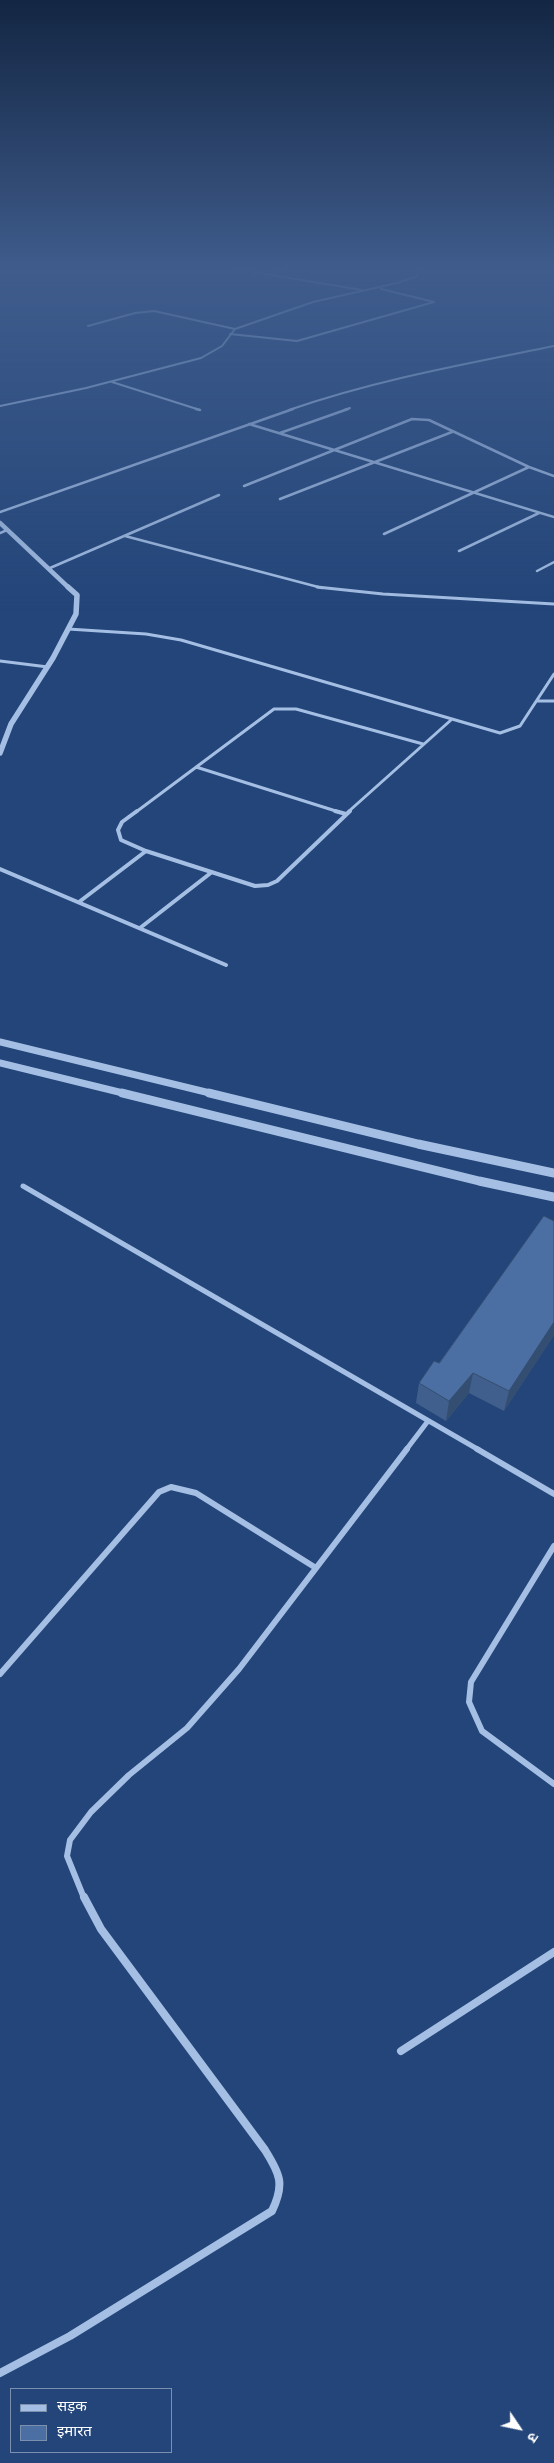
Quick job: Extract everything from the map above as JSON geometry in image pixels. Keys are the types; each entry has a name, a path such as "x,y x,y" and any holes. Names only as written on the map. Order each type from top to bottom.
{"street":[{"path":"0,406 108,383"},
{"path":"115,383 200,410"},
{"path":"0,512 332,395 380,383"},
{"path":"278,433 350,408"},
{"path":"244,486 412,419 429,420 529,467 554,476"},
{"path":"250,424 554,517"},
{"path":"280,499 452,432"},
{"path":"384,534 529,467"},
{"path":"50,568 220,495"},
{"path":"459,551 540,513"},
{"path":"0,523 77,595 76,614 48,667 12,724 0,752"},
{"path":"0,532 7,530"},
{"path":"125,536 322,588 402,596 554,604"},
{"path":"537,571 554,562"},
{"path":"68,629 146,634 181,640 492,732 508,732 520,726 554,674"},
{"path":"0,661 48,667"},
{"path":"537,701 554,701"},
{"path":"423,744 296,709 282,708 268,712 122,822 118,830 121,840 146,851 255,886 268,885 277,881 346,814 451,720"},
{"path":"196,767 346,814"},
{"path":"79,902 146,851"},
{"path":"0,869 226,965"},
{"path":"140,928 212,872"},
{"path":"0,1042 418,1144 554,1173"},
{"path":"0,1063 478,1181 554,1197"},
{"path":"23,1186 254,1318 554,1494"},
{"path":"0,2373 70,2336 272,2211 280,2196 283,2186 278,2171 101,1929 78,1887 67,1856 70,1840 91,1812 129,1775 187,1728 239,1669 428,1421"},
{"path":"0,1674 159,1492 171,1487 196,1493 316,1568"},
{"path":"554,1546 471,1682 469,1702 482,1731 554,1784"},
{"path":"401,2051 554,1952"}],"building":[{"path":"544,1216 554,1221 554,1322 509,1391 473,1373 449,1401 419,1383 434,1361 439,1363"}]}
